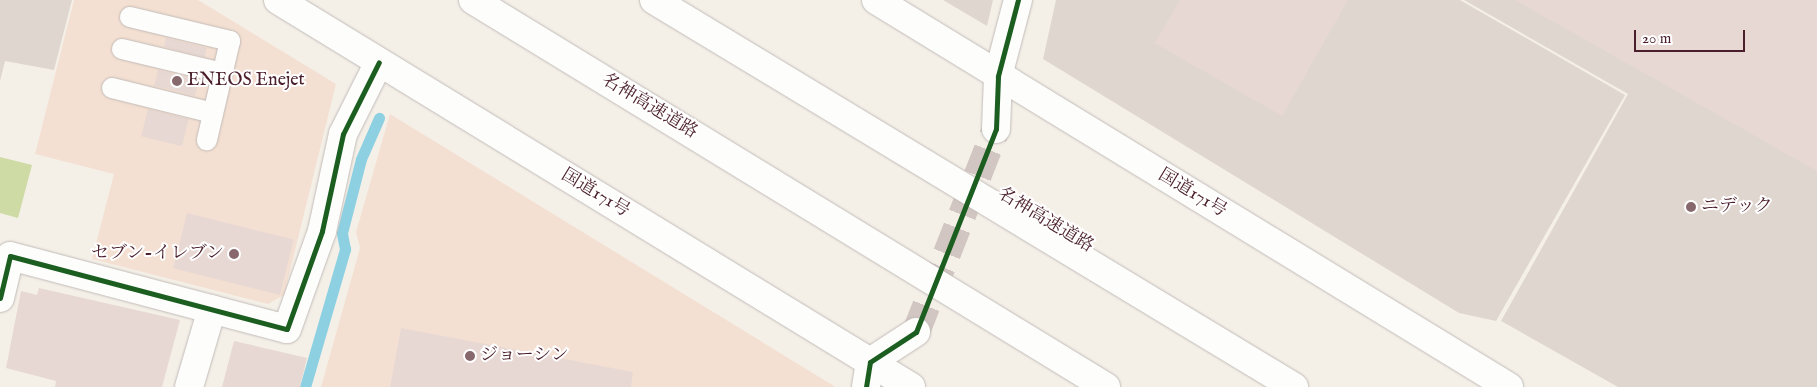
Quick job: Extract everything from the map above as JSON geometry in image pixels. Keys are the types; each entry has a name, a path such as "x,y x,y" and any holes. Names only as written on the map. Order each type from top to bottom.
{"main road":[{"name":"国道171号","path":"278,0 379,62 868,374 911,387"},
{"name":"名神高速道路","path":"473,0 1106,387"},
{"name":"名神高速道路","path":"654,0 1294,387"},
{"name":"国道171号","path":"876,0 1510,387"},
{"path":"996,128 998,76 1018,0"},
{"path":"0,298 10,256 287,330 322,231 343,134 379,62"},
{"path":"189,387 212,309"},
{"path":"868,374 916,332"}],"lane":[{"path":"130,18 230,41 207,140"},
{"path":"122,49 222,74"},
{"path":"112,88 213,114"}],"shaded area":[{"path":"0,0 72,0 54,70 5,61 0,81"},
{"path":"74,0 198,0 336,84 284,295 268,304 92,259 114,174 35,154"},
{"path":"943,0 993,0 987,26"},
{"path":"1056,0 1460,0 1625,95 1496,321 1459,313 1043,59"},
{"name":"ニデック","path":"1464,0 1817,0 1817,387 1618,387 1501,321 1628,94"},
{"path":"390,114 834,387 321,387 360,248 356,232"}],"green space":[{"path":"0,157 32,165 18,218 0,213"}],"building":[{"path":"1180,0 1348,0 1282,116 1155,43"},
{"path":"1515,0 1817,0 1817,171"},
{"path":"166,38 207,48 205,57 164,47"},
{"path":"158,70 199,80 195,96 154,86"},
{"path":"148,109 189,119 182,146 141,136"},
{"name":"セブン-イレブン","path":"187,213 294,240 280,295 173,268"},
{"path":"39,288 180,320 162,387 55,387 56,381 6,368 21,291 37,295"},
{"name":"ジョーシン","path":"401,328 633,372 631,387 390,387"},
{"path":"234,341 307,358 300,387 222,387"}],"waterway":[{"path":"305,387 345,249 342,233 361,159 379,118"}],"tunnel":[{"path":"916,332 996,129"}],"cycle path":[{"path":"866,387 870,362 916,332 996,129 998,76 1018,0"},
{"path":"0,298 10,256 287,329 322,231 343,134 379,62"}],"place":[{"name":"ENEOS Enejet","path":"177,81"},
{"name":"ニデック","path":"1691,207"},
{"name":"セブン-イレブン","path":"234,254"},
{"name":"ジョーシン","path":"470,356"}]}
